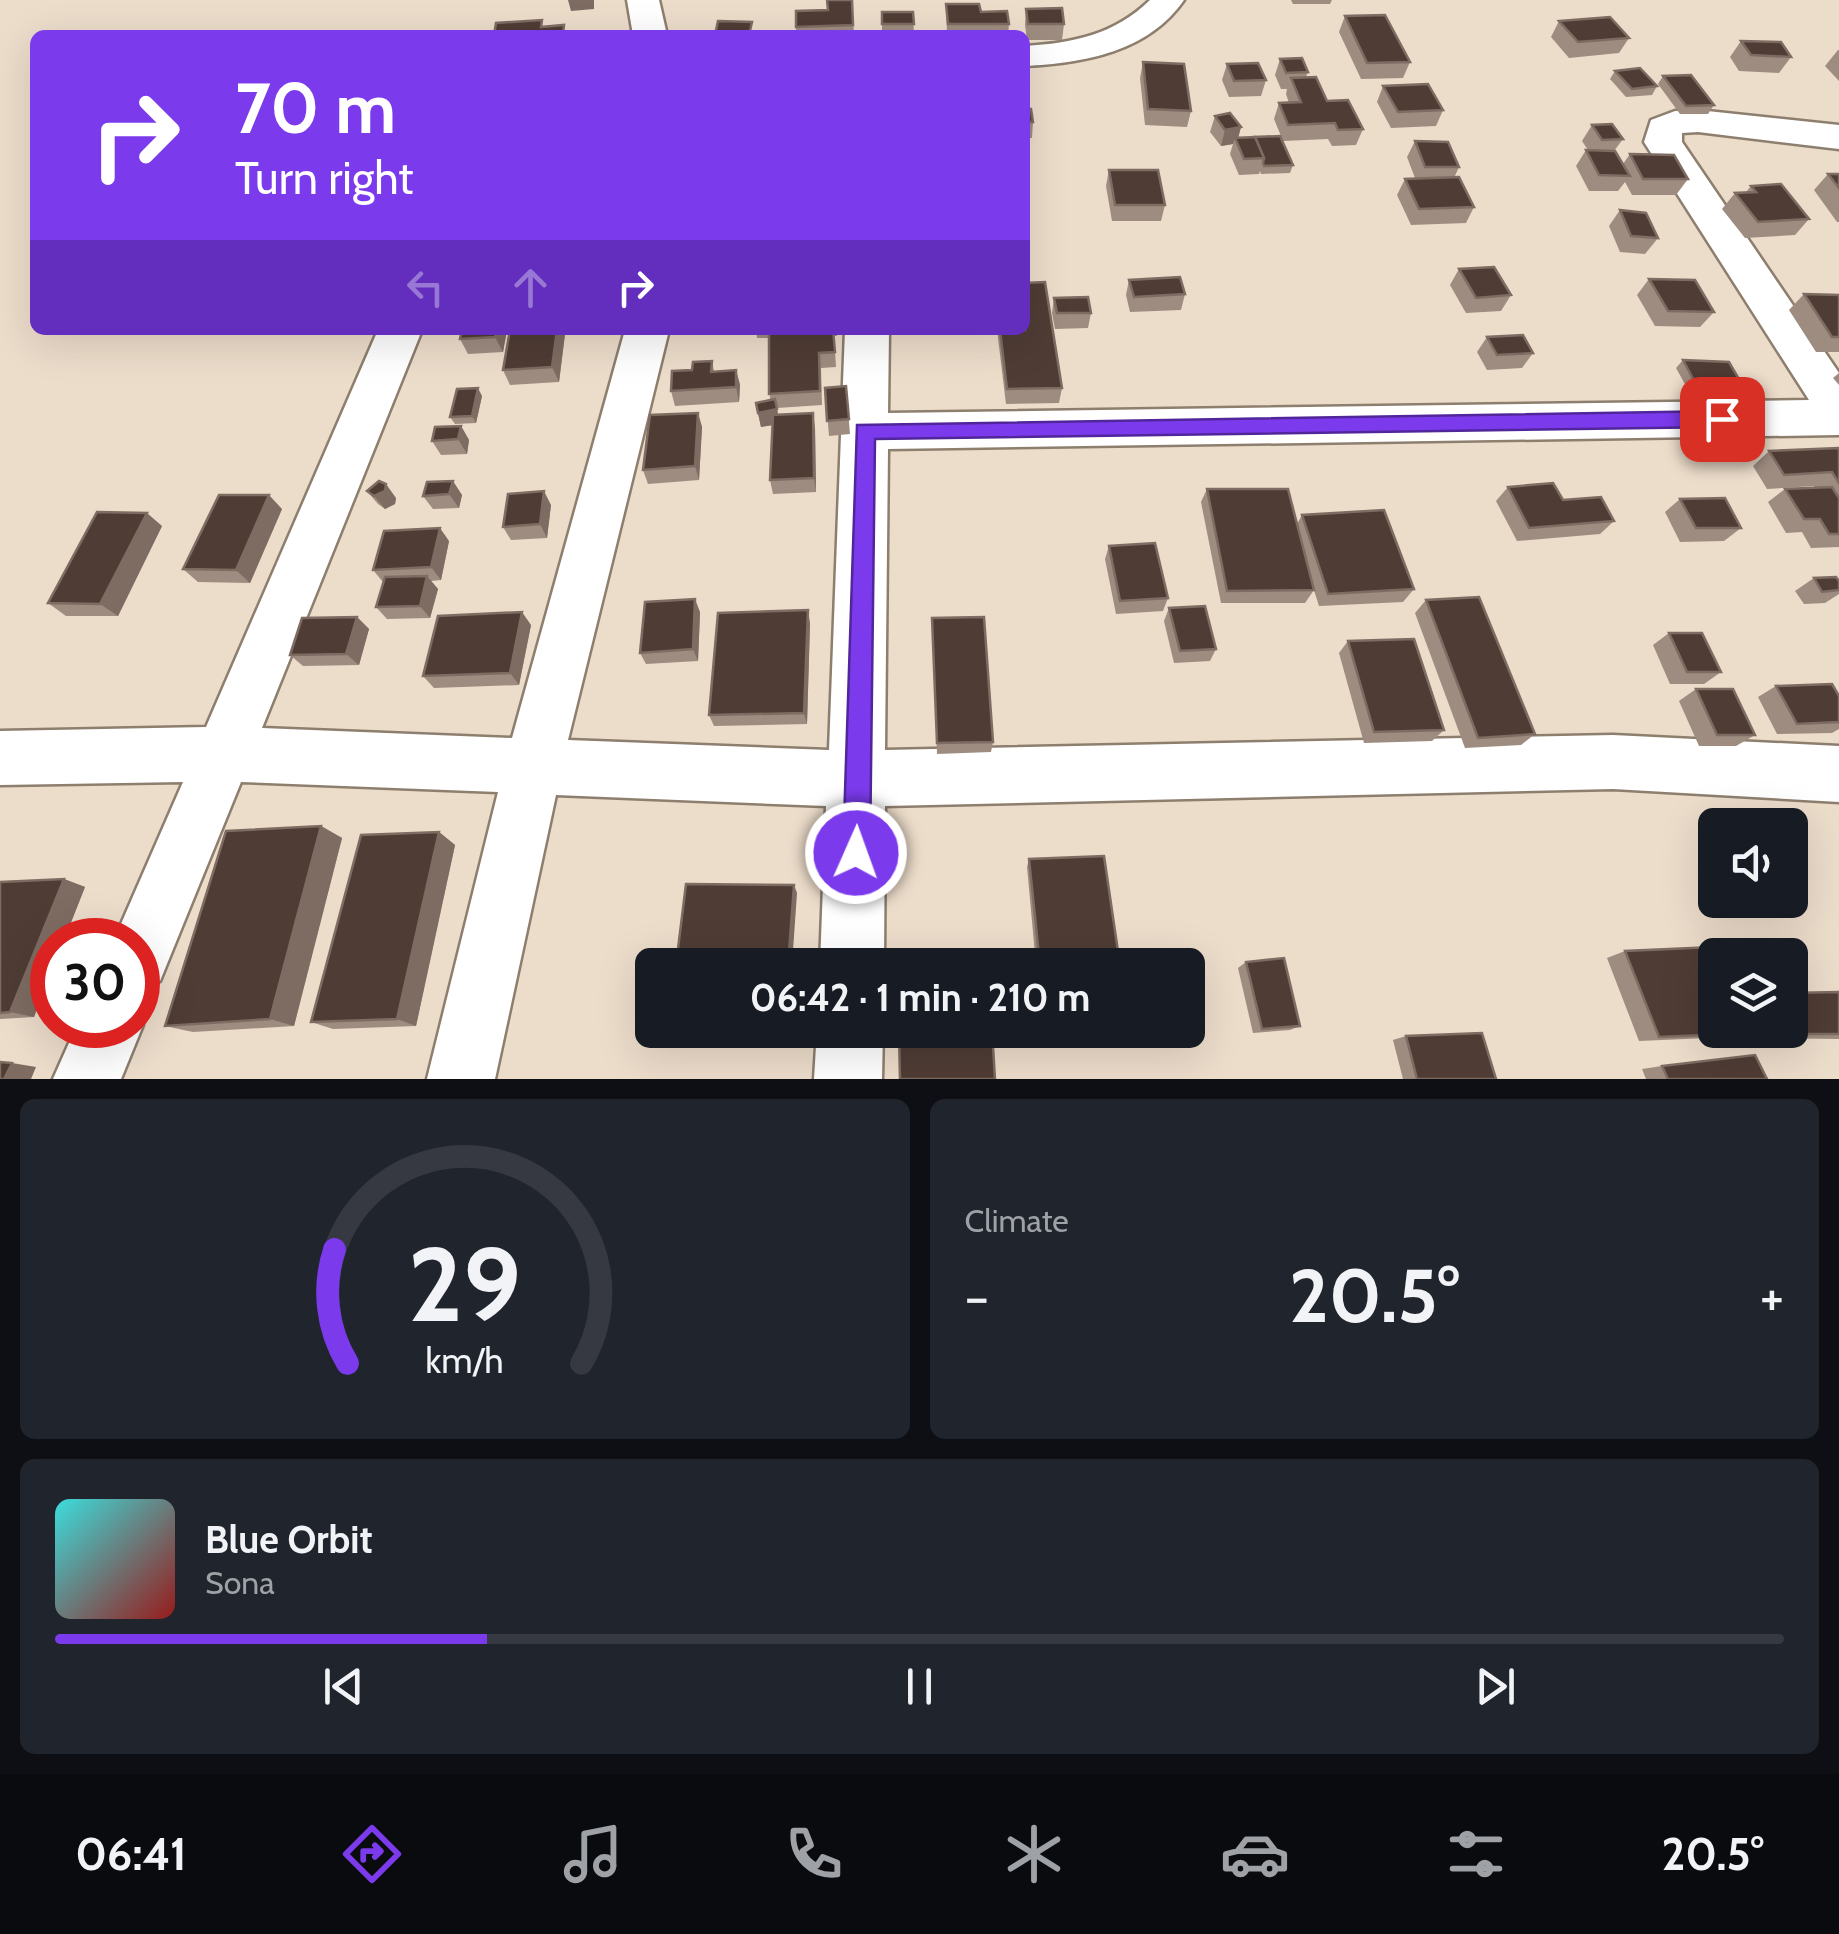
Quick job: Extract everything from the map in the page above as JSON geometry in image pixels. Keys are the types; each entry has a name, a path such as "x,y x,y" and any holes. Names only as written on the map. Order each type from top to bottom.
{"street":[{"path":"644,0 649,30"},
{"path":"1030,56 1078,54 1134,32 1168,0"},
{"path":"1839,138 1698,121 1676,122 1664,128 1663,142 1839,408"},
{"path":"155,918 398,335"},
{"path":"461,1079 533,766 646,335"},
{"path":"853,948 866,335"},
{"path":"865,431 1839,418"},
{"path":"0,758 223,754 859,778 1614,762 1839,774"},
{"path":"87,1079 100,1048"},
{"path":"848,1079 849,1048"}],"building":[{"path":"827,0 852,0 853,25 796,27 796,11 828,10"},
{"path":"946,4 979,4 981,12 1007,11 1009,24 948,24"},
{"path":"1062,8 1064,24 1028,24 1026,9"},
{"path":"882,12 913,12 914,24 882,24"},
{"path":"1385,15 1410,62 1367,63 1345,16"},
{"path":"1610,17 1629,38 1578,42 1559,21"},
{"path":"542,20 541,27 564,25 564,30 495,30 496,23"},
{"path":"718,21 752,22 750,30 716,30"},
{"path":"1741,41 1781,42 1791,57 1751,55"},
{"path":"1302,58 1308,72 1286,73 1280,59"},
{"path":"1143,62 1184,64 1191,111 1148,109"},
{"path":"1258,63 1266,80 1234,81 1227,64"},
{"path":"1640,68 1657,86 1632,89 1615,71"},
{"path":"1691,75 1714,105 1686,106 1663,76"},
{"path":"1316,77 1327,101 1348,100 1363,129 1338,130 1335,123 1288,125 1279,103 1301,102 1291,78"},
{"path":"1428,84 1443,110 1398,112 1383,86"},
{"path":"1230,113 1241,127 1225,130 1215,116"},
{"path":"1612,124 1623,139 1602,140 1592,125"},
{"path":"1280,136 1293,165 1264,166 1255,137"},
{"path":"1255,137 1264,158 1244,159 1235,138"},
{"path":"1415,141 1448,142 1459,167 1425,167"},
{"path":"1586,150 1615,151 1630,176 1599,175"},
{"path":"1630,154 1674,155 1688,179 1643,179"},
{"path":"1109,170 1158,170 1165,205 1115,205"},
{"path":"1828,174 1839,174 1839,188"},
{"path":"1459,177 1474,207 1419,209 1405,179"},
{"path":"1781,184 1809,219 1758,222 1735,193 1756,192 1751,186"},
{"path":"1620,210 1646,213 1658,238 1631,236"},
{"path":"1494,267 1511,295 1476,298 1459,269"},
{"path":"1180,277 1185,294 1134,297 1129,280"},
{"path":"1649,279 1695,280 1714,312 1668,311"},
{"path":"1045,282 1062,388 1007,389 1001,335 1030,335 1030,283"},
{"path":"1804,294 1839,295 1839,337 1832,337"},
{"path":"1088,297 1091,313 1057,313 1054,298"},
{"path":"461,335 496,335 495,337 460,339"},
{"path":"509,335 556,335 552,367 503,370"},
{"path":"769,335 833,335 835,352 819,353 820,391 769,394"},
{"path":"1523,335 1533,353 1497,355 1487,337"},
{"path":"1683,360 1729,362 1751,400 1704,399"},
{"path":"712,361 711,372 736,370 736,387 671,391 672,371 692,370 693,362"},
{"path":"846,386 849,419 827,421 825,388"},
{"path":"478,388 472,416 450,417 457,389"},
{"path":"775,399 777,409 758,413 756,403"},
{"path":"698,413 695,466 643,470 650,415"},
{"path":"813,413 814,478 770,480 773,415"},
{"path":"461,426 458,439 432,441 435,427"},
{"path":"1839,448 1839,483 1832,472 1784,475 1769,451"},
{"path":"379,481 386,484 385,491 374,496 367,491"},
{"path":"453,481 449,494 423,496 427,482"},
{"path":"1553,483 1563,500 1601,497 1614,521 1529,528 1508,487"},
{"path":"1832,487 1839,498 1839,534 1829,534 1820,519 1804,519 1785,489"},
{"path":"1207,489 1288,489 1314,590 1227,591"},
{"path":"544,491 540,524 503,527 508,494"},
{"path":"219,495 269,495 236,570 183,569"},
{"path":"1725,498 1741,528 1696,528 1680,499"},
{"path":"1384,510 1414,589 1328,594 1302,515"},
{"path":"97,512 147,513 100,604 48,603"},
{"path":"440,528 431,567 373,570 384,531"},
{"path":"1155,543 1168,598 1120,601 1109,546"},
{"path":"427,576 420,606 376,607 385,577"},
{"path":"1836,577 1839,590 1822,592 1814,578"},
{"path":"1479,597 1535,734 1478,738 1426,600"},
{"path":"695,599 693,649 640,653 645,602"},
{"path":"1205,606 1216,649 1180,651 1169,608"},
{"path":"808,610 804,713 709,715 718,613"},
{"path":"522,612 510,673 423,676 438,616"},
{"path":"357,617 346,654 290,655 302,618"},
{"path":"984,617 993,742 937,743 932,618"},
{"path":"1669,633 1702,633 1721,672 1687,672"},
{"path":"1414,639 1444,730 1374,732 1348,641"},
{"path":"1832,684 1839,696 1839,722 1797,724 1776,686"},
{"path":"1696,689 1733,689 1755,735 1717,735"},
{"path":"321,826 270,1019 165,1026 226,831"},
{"path":"439,832 397,1019 311,1022 361,835"},
{"path":"1104,856 1118,948 1038,948 1029,859"},
{"path":"64,879 48,918 30,918 30,963 10,1012 0,1013 0,882"},
{"path":"686,884 794,885 789,948 678,948"},
{"path":"1698,948 1698,1035 1659,1037 1625,951"},
{"path":"1284,958 1300,1026 1262,1029 1246,962"},
{"path":"1839,992 1839,1034 1808,1034 1808,993"},
{"path":"1482,1033 1496,1079 1417,1079 1406,1036"},
{"path":"899,1048 993,1048 995,1079 900,1079"},
{"path":"1755,1055 1767,1079 1668,1079 1662,1066"},
{"path":"0,1062 12,1063 4,1079 0,1079"}],"route":[{"path":"856,853 865,431 1722,419"}]}
